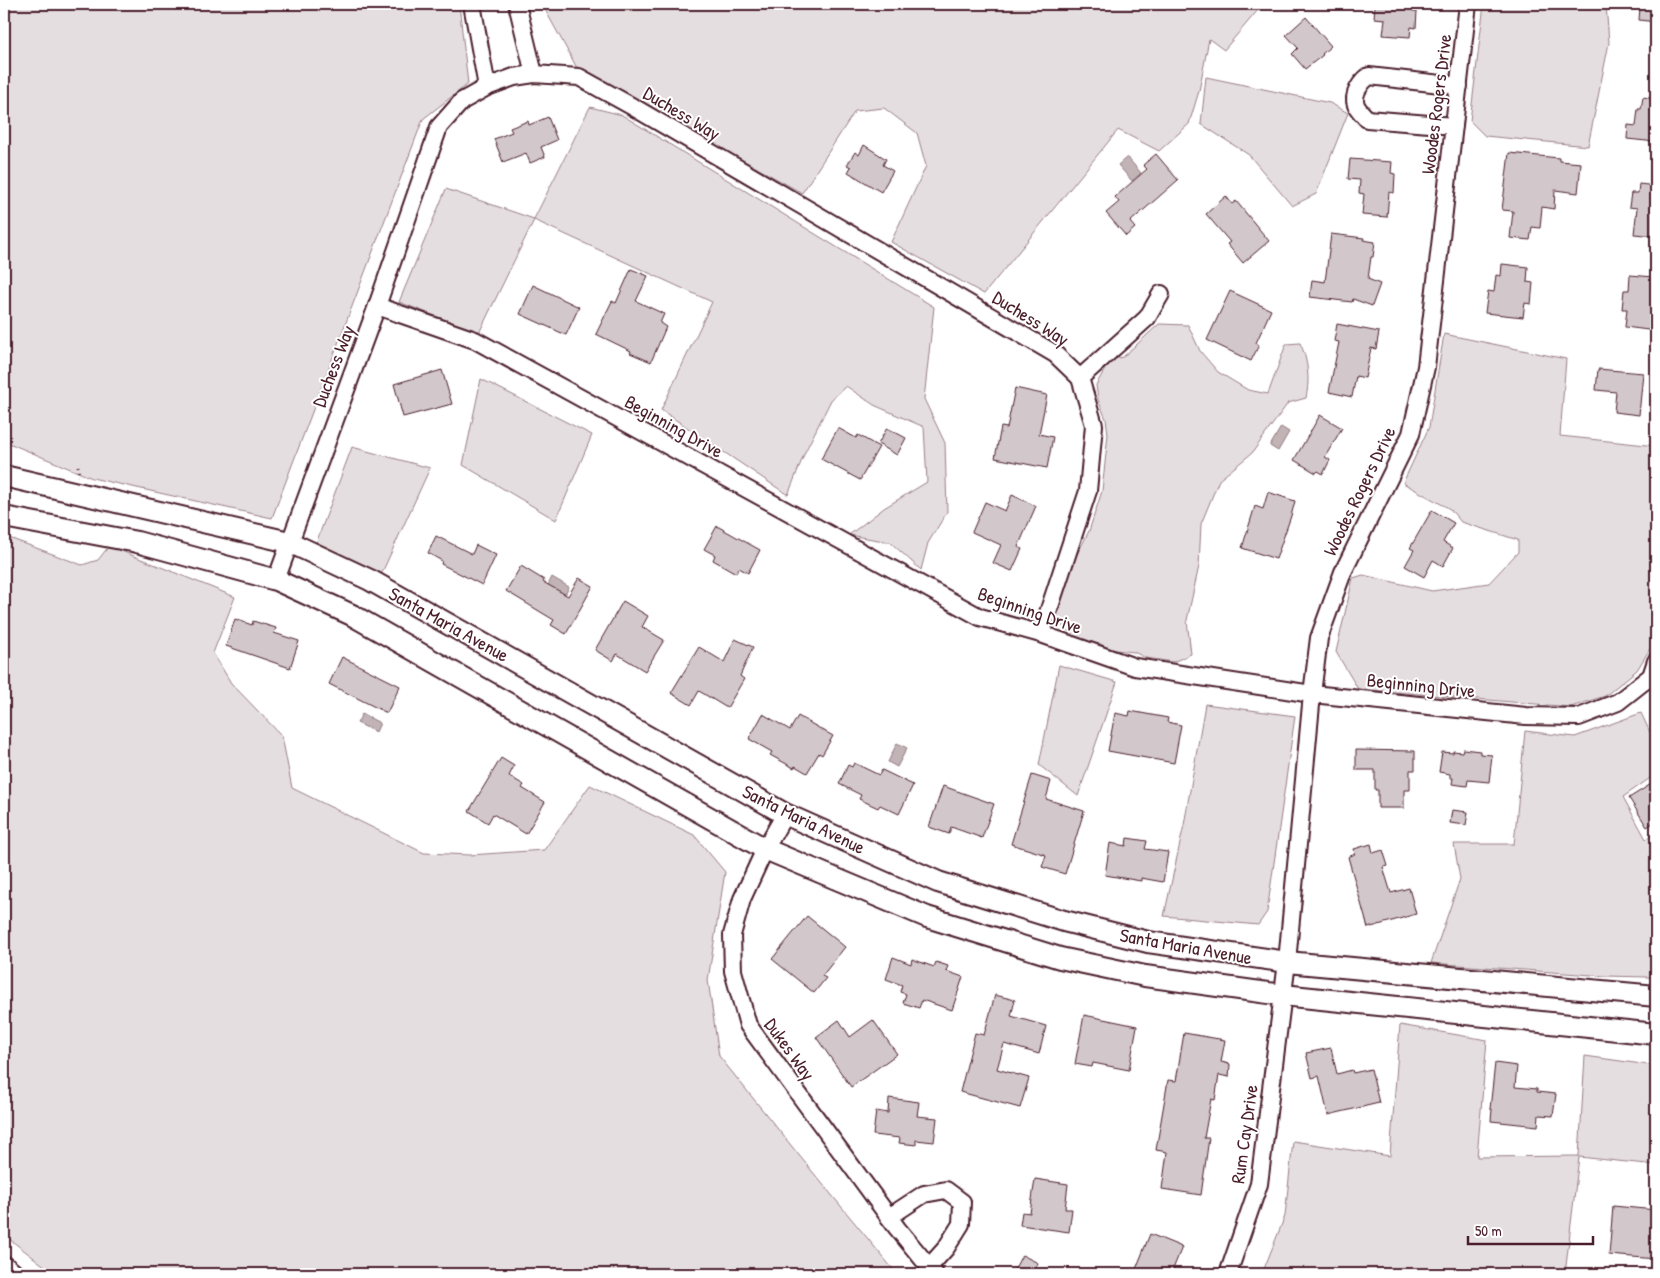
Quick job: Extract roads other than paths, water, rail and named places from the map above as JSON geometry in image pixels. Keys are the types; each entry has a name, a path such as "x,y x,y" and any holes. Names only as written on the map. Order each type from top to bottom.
{"street":[{"path":"472,4 487,87"},
{"path":"517,4 534,74"},
{"name":"Woodes Rogers Drive","path":"1283,995 1319,638 1343,572 1411,434 1426,367 1468,4"},
{"name":"Duchess Way","path":"276,580 377,306 440,127 462,101 487,87 514,77 534,74 579,77 1055,354 1080,378 1094,425 1088,491 1041,634"},
{"path":"1454,126 1367,119 1356,106 1355,95 1362,81 1369,76 1459,86"},
{"path":"1080,378 1147,318 1161,294"},
{"name":"Beginning Drive","path":"377,306 475,340 980,617 1041,634 1135,667 1312,694 1526,716 1579,717 1618,702 1651,676 1656,662"},
{"name":"Santa Maria Avenue","path":"4,476 289,542 370,580 785,814 938,882 1064,921 1148,942 1287,962 1656,996"},
{"name":"Santa Maria Avenue","path":"4,517 137,542 276,580 352,615 765,849 927,917 1060,958 1145,976 1283,995 1656,1034"},
{"name":"Dukes Way","path":"785,814 765,849 742,900 732,935 733,971 748,1025 889,1217 932,1270"},
{"name":"Rum Cay Drive","path":"1228,1274 1259,1184 1283,995"},
{"path":"889,1217 924,1194 946,1190 962,1202 962,1224 932,1270"},
{"path":"4,1264 16,1274"}]}
